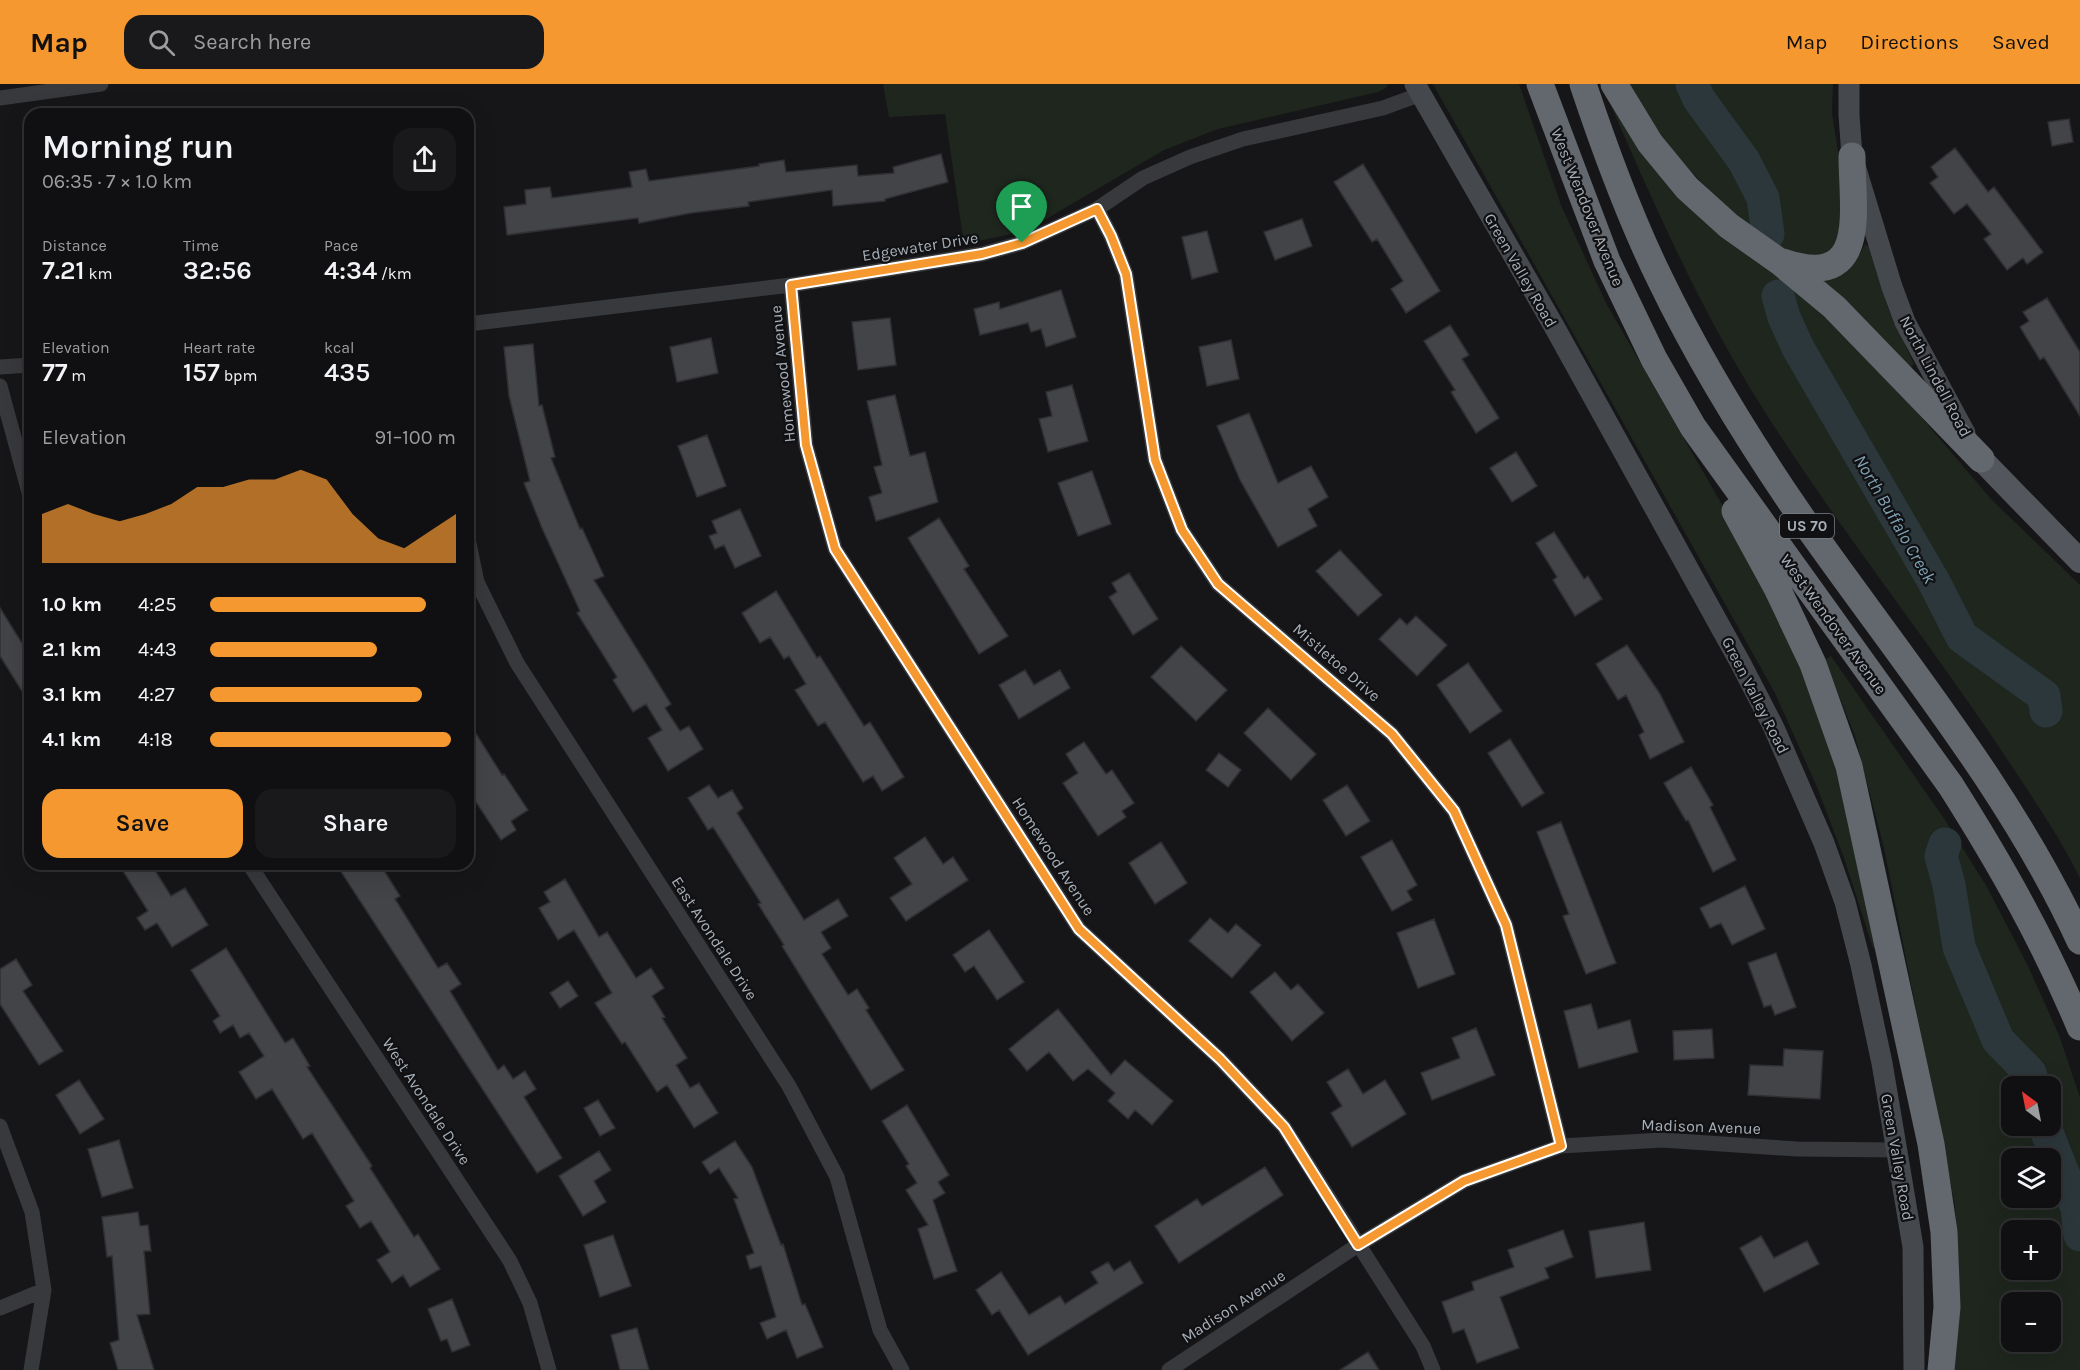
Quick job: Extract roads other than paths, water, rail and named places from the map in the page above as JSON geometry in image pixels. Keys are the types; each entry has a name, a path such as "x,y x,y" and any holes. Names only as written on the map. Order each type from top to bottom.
{"highway":[{"name":"West Wendover Avenue","path":"1540,84 1607,261 1654,358 1693,427 1963,805 2016,890 2080,1027"},
{"name":"US 70","path":"1583,84 1624,196 1655,268 1718,387 1750,440 1805,522 1977,764 2046,875 2080,941"},
{"path":"1614,84 1650,143 1687,188 1729,226 1780,262 1834,307 1981,459"},
{"path":"1780,262 1813,270 1837,261 1847,252 1852,240 1854,221 1852,156"},
{"path":"1693,427 1777,588 1813,664 1849,766 1928,1133 1943,1221 1947,1307 1941,1370"}],"main road":[{"name":"North Lindell Road","path":"1849,84 1848,115 1852,156 1905,322 1981,459 2080,561"},
{"name":"Green Valley Road","path":"1418,89 1700,587 1774,728 1811,812 1845,902 1870,1008 1897,1150 1912,1246 1914,1370"}],"street":[{"path":"0,98 101,84"},
{"name":"Edgewater Drive","path":"474,323 791,285 982,254 1022,243 1097,209 1143,178 1190,157 1243,139 1383,108 1418,89"},
{"name":"Mistletoe Drive","path":"1097,209 1126,274 1155,460 1182,530 1218,584 1392,734 1454,811 1506,925 1561,1146"},
{"name":"Homewood Avenue","path":"791,285 806,445 835,549 1079,929 1220,1059 1284,1127 1423,1346 1433,1370"},
{"path":"0,367 24,365"},
{"path":"0,386 24,474"},
{"name":"East Avondale Drive","path":"474,568 477,582 517,663 789,1086 837,1177 880,1330 902,1370"},
{"name":"West Avondale Drive","path":"253,870 510,1261 530,1303 549,1370"},
{"path":"0,1126 32,1212 44,1290 31,1370"},
{"name":"Madison Avenue","path":"1169,1370 1358,1245 1464,1181 1561,1146 1662,1140 1797,1149 1897,1150"},
{"path":"0,1308 44,1290"}],"waterway":[{"name":"North Buffalo Creek","path":"1692,84 1699,99 1744,161 1763,198 1768,234"},
{"name":"North Buffalo Creek","path":"1778,296 1784,317 1798,348 1934,582 1962,637 2044,696 2046,711"},
{"name":"North Buffalo Creek","path":"1945,844 1941,856 1949,885 1959,947 1998,1040 2031,1076"},
{"name":"North Buffalo Creek","path":"2048,1136 2077,1208 2080,1235"}]}
